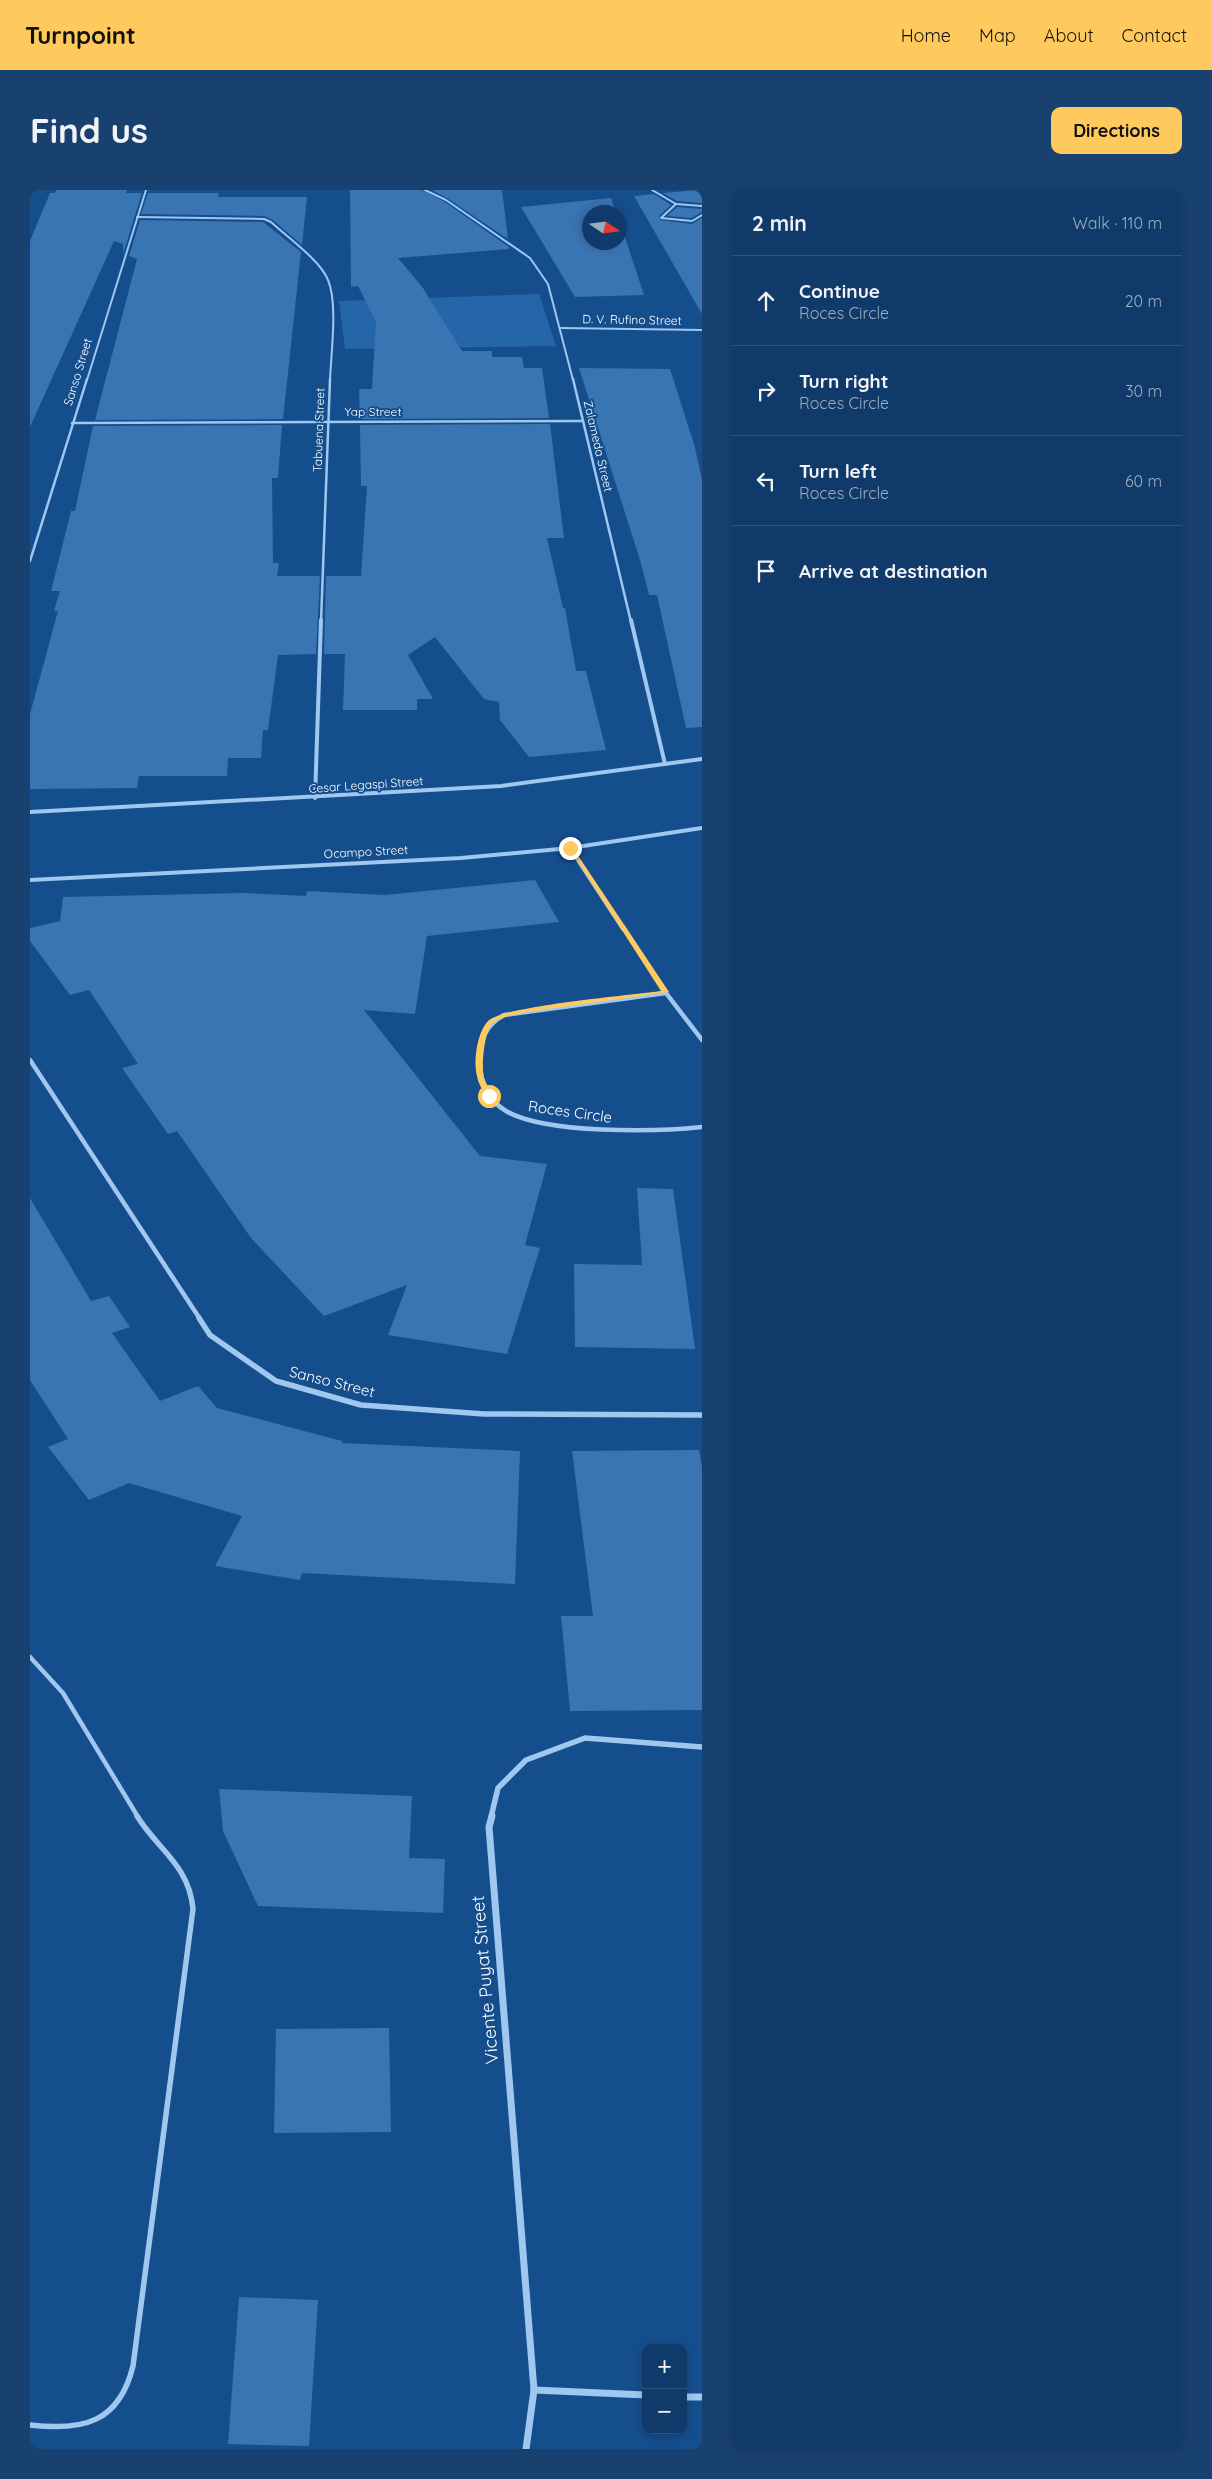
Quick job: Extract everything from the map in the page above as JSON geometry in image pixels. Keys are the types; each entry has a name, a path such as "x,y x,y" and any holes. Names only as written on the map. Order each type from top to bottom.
{"street":[{"path":"30,194 32,190"},
{"name":"Sanso Street","path":"30,561 146,190"},
{"name":"Zalameda Street","path":"425,190 446,200 530,258 548,284 561,328 665,764"},
{"path":"652,190 676,204 702,206"},
{"path":"676,204 661,218 670,221 692,221 702,215"},
{"name":"Tabuena Street","path":"137,217 264,219 271,222 314,261 328,278 333,295 315,798"},
{"name":"D. V. Rufino Street","path":"561,328 702,330"},
{"name":"Yap Street","path":"72,424 583,421"},
{"name":"Cesar Legaspi Street","path":"30,812 315,798 501,786 702,759"},
{"name":"Ocampo Street","path":"30,880 461,858 570,848 702,828"},
{"path":"570,848 666,992 702,1040"},
{"name":"Roces Circle","path":"666,992 528,1010 504,1015 491,1021 485,1029 480,1059 480,1076 489,1096 505,1111 532,1122 622,1131 664,1132 702,1127"},
{"name":"Sanso Street","path":"30,1060 210,1335 276,1381 362,1405 484,1414 702,1415"},
{"name":"Vicente Puyat Street","path":"526,2449 534,2390 489,1827 498,1788 526,1760 585,1738 702,1747"},
{"path":"534,2390 642,2395"},
{"path":"687,2397 702,2397"}],"lane":[{"path":"30,1657 63,1693 140,1822 184,1874 192,1897 193,1909 133,2366 128,2384 125,2392 106,2413 82,2426 54,2428 30,2425"}],"shaded area":[{"path":"539,294 556,346 345,349 339,301"}],"building":[{"path":"56,190 127,190 126,193 142,193 123,254 123,244 114,241 30,427 30,241 50,193 55,193"},
{"path":"350,190 422,190 445,202 509,247 509,249 398,258 423,288 462,351 492,351 492,357 522,357 524,368 542,368 549,418 360,419 359,389 372,389 376,322 358,286 351,287"},
{"path":"432,190 502,190 508,239 447,198"},
{"path":"702,190 702,203 677,201 663,193"},
{"path":"148,193 219,193 218,197 307,197 302,245 273,220 264,216 141,214"},
{"path":"654,194 671,205 659,216 660,220 692,224 702,218 702,314 634,196"},
{"path":"611,198 614,205 582,205 582,250 627,250 627,243 644,295 575,297 521,207"},
{"path":"677,207 702,209 702,212 691,218 667,216"},
{"path":"140,220 263,222 301,252 283,419 95,420 137,259 129,256"},
{"path":"579,368 670,369 694,444 702,479 702,727 686,728 657,595 649,595 640,560"},
{"path":"550,424 564,538 547,538 563,608 565,608 576,671 586,671 606,750 529,757 500,720 499,702 484,699 435,637 408,655 433,699 417,699 417,710 343,710 345,654 324,654 326,576 361,576 367,486 361,486 360,425"},
{"path":"282,425 278,478 272,478 273,563 279,563 277,576 320,576 316,654 278,655 268,730 263,730 261,758 228,758 227,776 139,776 137,788 30,789 30,714 58,611 54,611 60,591 51,591 71,511 75,511 93,426"},
{"path":"535,880 559,922 427,936 415,1014 364,1010 480,1156 547,1164 525,1245 540,1248 507,1354 388,1335 407,1285 324,1316 251,1238 177,1131 168,1134 122,1068 138,1064 89,990 70,995 30,941 30,928 60,921 63,897 244,893 306,896 307,891 385,895"},
{"path":"637,1188 673,1189 695,1349 575,1347 574,1264 642,1265"},
{"path":"30,1198 91,1301 109,1296 130,1327 112,1333 160,1401 198,1386 217,1408 342,1441 342,1443 520,1451 515,1584 302,1573 300,1580 215,1566 242,1516 129,1483 89,1500 48,1447 68,1439 30,1380"},
{"path":"699,1450 702,1467 702,1710 570,1711 561,1616 593,1616 572,1451"},
{"path":"219,1789 412,1796 409,1858 445,1859 443,1913 258,1906 223,1831"},
{"path":"389,2028 391,2132 274,2133 276,2029"},
{"path":"239,2297 318,2300 309,2446 228,2444"}],"route":[{"path":"489,1096 480,1076 480,1059 485,1029 491,1021 504,1015 528,1010 666,992 570,848"}]}
